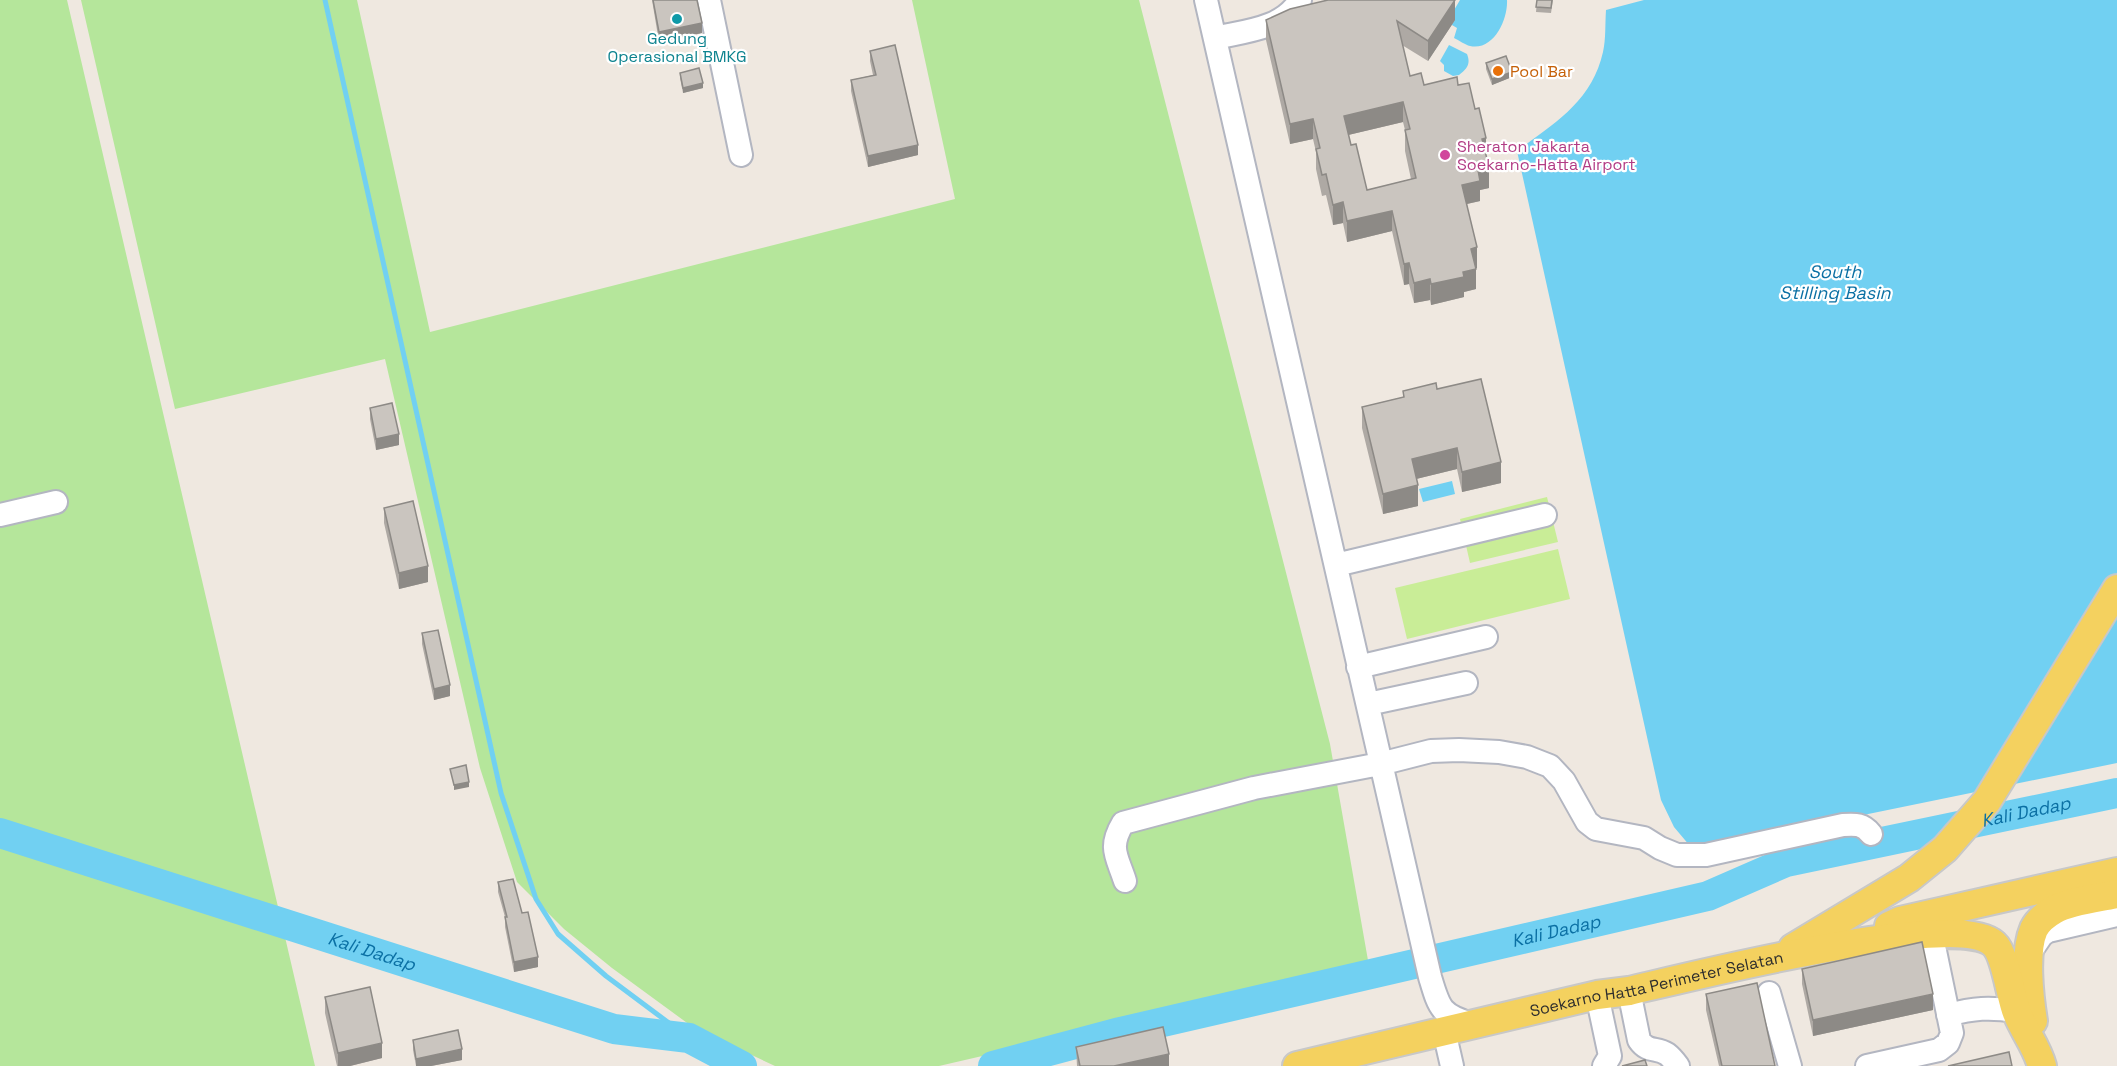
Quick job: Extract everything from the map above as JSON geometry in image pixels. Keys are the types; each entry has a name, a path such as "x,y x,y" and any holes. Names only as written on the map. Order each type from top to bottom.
{"main road":[{"path":"1776,958 1909,878 1945,849 1987,801 2117,590"},
{"name":"Soekarno Hatta Perimeter Selatan","path":"1842,945 1900,921 2117,872"},
{"path":"2041,1062 2029,990 2030,954 2034,928 2043,917 2056,909 2117,894"},
{"name":"Soekarno Hatta Perimeter Selatan","path":"1431,1034 1598,995 1629,991 1842,945 1925,935 1965,934 1984,938 1996,945 2016,1011 2041,1062"},
{"path":"1298,1066 1365,1058 1431,1034"}],"street":[{"path":"709,0 741,155"},
{"path":"1206,0 1430,977 1438,1002 1446,1014 1472,1024"},
{"path":"1215,38 1277,22 1288,15 1300,0"},
{"path":"0,515 56,502"},
{"path":"1336,565 1545,515"},
{"path":"1358,667 1486,637"},
{"path":"1368,704 1466,683"},
{"path":"1125,881 1114,847 1115,837 1123,824 1254,788 1380,764 1431,751 1499,752 1527,757 1550,766 1564,781 1587,822 1596,829 1644,838 1677,855 1706,855 1844,825 1855,824 1865,827 1870,834"},
{"path":"2030,954 2042,935 2048,931 2117,915"},
{"path":"1867,1066 1939,1050 1948,1043 1952,1033 1935,951 1925,935"},
{"path":"1629,991 1642,1046 1666,1053 1678,1066"},
{"path":"1769,993 1790,1066"},
{"path":"1598,995 1610,1056 1604,1066"},
{"path":"1948,1014 1990,1007 2016,1011"},
{"path":"1431,1034 1452,1066"}],"green space":[{"path":"0,0 67,0 315,1066 0,1066"},
{"path":"81,0 357,0 430,332 955,199 912,0 1139,0 1330,744 1369,966 939,1066 775,1066 694,1028 612,968 564,929 517,882 480,768 385,359 175,409"},
{"path":"1547,497 1558,542 1470,563 1460,519"},
{"path":"1558,549 1570,599 1407,639 1395,588"}],"water":[{"path":"1460,0 1507,0 1502,24 1493,39 1486,44 1470,46 1454,38 1457,28 1447,22"},
{"name":"South Stilling Basin","path":"1644,0 2117,0 2117,763 1717,845 1690,846 1674,827 1661,800 1517,151 1570,109 1590,84 1603,52 1606,10"},
{"path":"1449,45 1467,54 1468,66 1459,75 1453,76 1444,71 1444,65 1440,61"},
{"path":"1452,481 1455,494 1423,502 1419,489"}],"building":[{"name":"Gedung Operasional BMKG","path":"653,0 697,0 702,23 659,32"},
{"name":"Sheraton Jakarta Soekarno-Hatta Airport","path":"1328,0 1455,0 1428,41 1397,21 1410,76 1421,73 1424,85 1457,77 1458,85 1469,83 1475,109 1479,108 1486,138 1482,139 1489,167 1478,170 1480,181 1462,185 1477,247 1471,249 1476,269 1463,272 1464,277 1431,284 1430,279 1414,283 1409,263 1404,264 1392,211 1347,221 1343,202 1333,205 1326,174 1322,175 1316,149 1320,148 1313,119 1290,124 1266,20 1290,9","holes":["1403,102 1410,129 1405,130 1416,178 1367,190 1356,144 1351,145 1344,116"]},
{"path":"1537,0 1552,0 1551,8 1536,7"},
{"path":"895,45 918,145 868,156 851,80 876,75 870,51"},
{"path":"1506,56 1512,72 1492,79 1486,63"},
{"path":"699,68 703,83 683,88 680,73"},
{"path":"1481,379 1501,462 1462,472 1457,448 1412,459 1418,485 1383,494 1362,407 1404,397 1403,391 1436,383 1437,389"},
{"path":"392,403 399,434 376,439 370,408"},
{"path":"413,501 428,566 399,573 384,508"},
{"path":"438,630 450,685 434,689 422,633"},
{"path":"466,765 469,782 454,785 450,769"},
{"path":"513,879 522,913 528,912 538,957 514,962 505,917 507,917 498,882"},
{"path":"1922,942 1933,994 1813,1020 1802,969"},
{"path":"1757,983 1775,1066 1722,1066 1706,994"},
{"path":"370,987 382,1043 338,1053 325,997"},
{"path":"1163,1027 1169,1054 1114,1066 1080,1066 1076,1047"},
{"path":"458,1030 462,1049 416,1059 413,1040"},
{"path":"2009,1052 2012,1066 1948,1066"},
{"path":"1645,1060 1647,1066 1622,1066"}],"waterway":[{"path":"325,0 501,793 536,899 558,934 606,976 689,1038"},
{"name":"Kali Dadap","path":"993,1066 1120,1032 1708,896 1786,862 2117,793"},
{"name":"Kali Dadap","path":"0,833 614,1029 689,1038 742,1066"}],"place":[{"name":"Gedung Operasional BMKG","path":"677,19"},
{"name":"Pool Bar","path":"1498,71"},
{"name":"Sheraton Jakarta Soekarno-Hatta Airport","path":"1445,155"}]}
